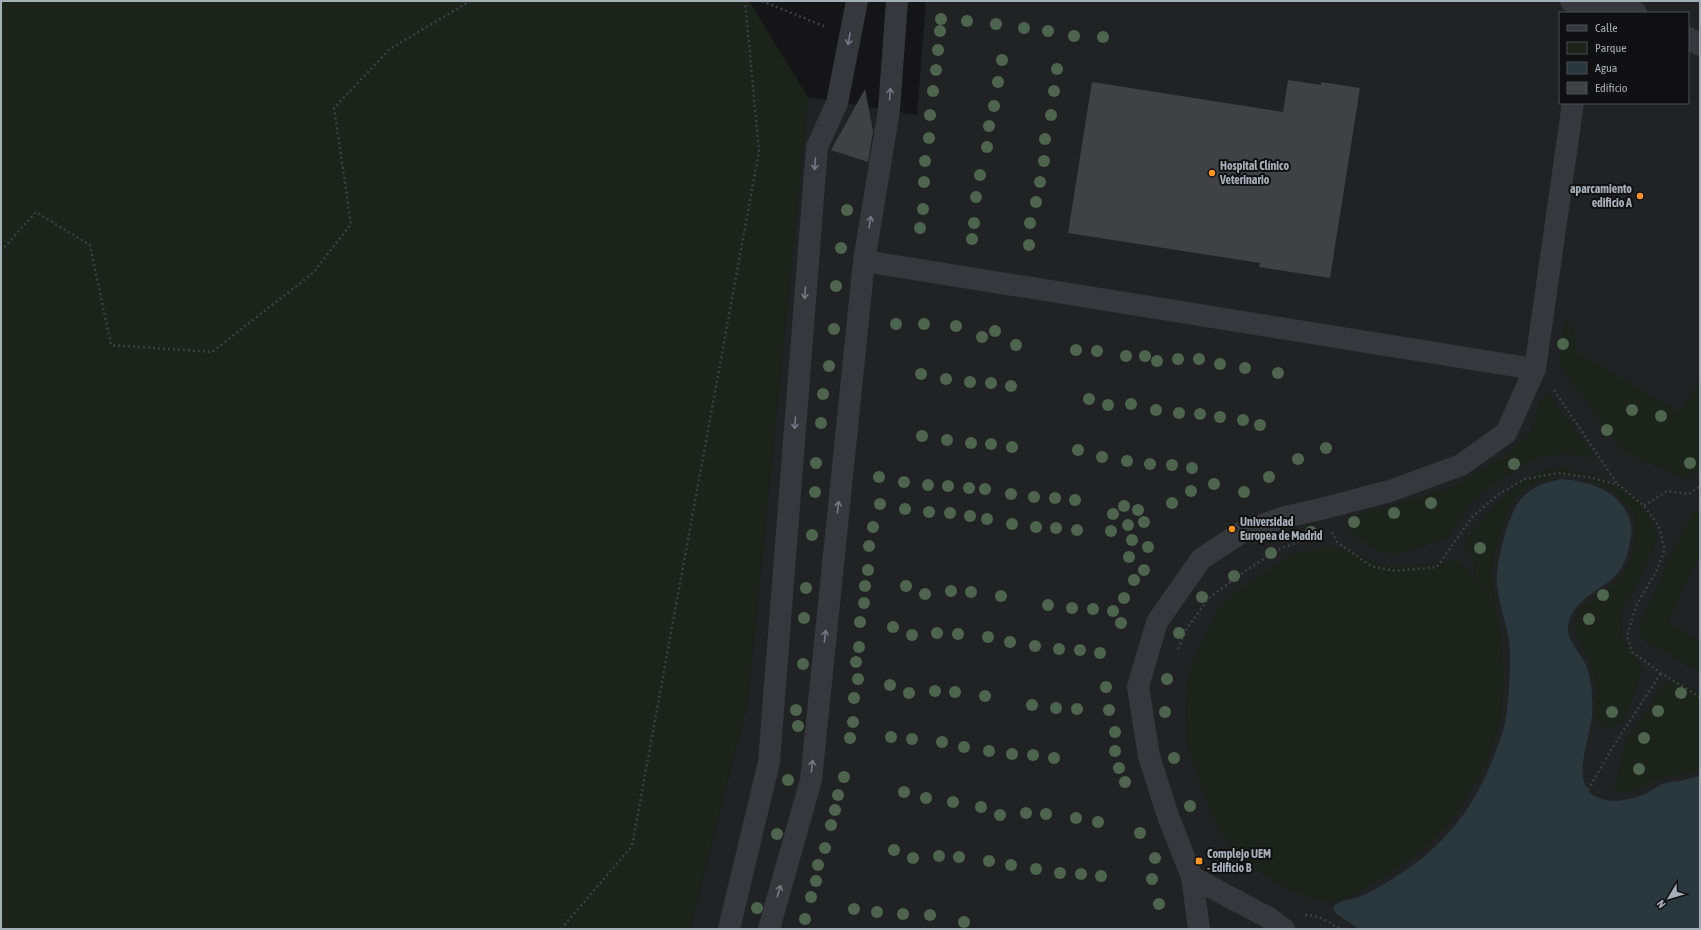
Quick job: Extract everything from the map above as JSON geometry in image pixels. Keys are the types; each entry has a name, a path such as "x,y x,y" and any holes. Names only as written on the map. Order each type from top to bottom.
{"lane":[{"path":"729,929 769,762 817,147 836,103 857,1"},
{"path":"769,929 811,780 864,261 889,110 897,1"},
{"path":"1638,1 1649,12"},
{"path":"1581,9 1599,12 1612,3 1634,12"},
{"path":"1689,39 1700,45"},
{"path":"1199,929 1192,877 1168,816 1149,756 1138,687 1157,622 1202,559 1242,532 1285,517 1390,491 1461,466 1506,433 1535,369 1573,104"},
{"path":"864,261 1535,369"},
{"path":"1192,877 1269,918 1284,929"}],"path":[{"path":"1,251 36,212 90,245 111,345 212,352 313,273 351,224 334,108 390,49 470,1"},
{"path":"561,929 632,846 759,151 745,1"},
{"path":"762,1 850,37"},
{"path":"1535,369 1553,388 1619,485 1644,506 1658,525 1665,549 1657,570 1636,604 1626,635 1632,652 1661,673 1700,696"},
{"path":"1322,509 1337,542 1371,566 1396,570 1437,567 1472,517 1499,494 1525,479 1559,473 1588,477 1619,485"},
{"path":"1644,506 1667,491 1689,494 1700,486"},
{"path":"1326,534 1332,532"},
{"path":"1176,653 1188,628 1209,598 1276,550 1307,539"},
{"path":"1588,790 1611,750 1661,673"}],"shaded area":[{"name":"Universidad Europea de Madrid","path":"926,1 1700,1 1700,929 690,929 747,706 808,97 917,115"}],"green space":[{"path":"1,1 749,1 808,97 747,706 690,929 1,929"},
{"path":"1565,318 1575,331 1577,352 1680,412 1700,380 1700,467 1688,479 1624,453 1559,365"},
{"path":"1548,393 1596,458 1566,454 1539,457 1497,482 1473,501 1445,541 1435,542 1397,555 1380,552 1359,539 1346,526 1351,516 1447,490 1505,455 1531,431 1540,402"},
{"path":"1553,468 1576,471 1599,477 1610,481 1631,493 1643,504 1658,536 1640,579 1621,613 1623,641 1638,660 1642,668 1635,693 1621,725 1608,729 1597,723 1594,678 1589,660 1576,633 1575,622 1582,608 1614,583 1626,568 1633,549 1636,528 1634,515 1631,511 1615,493 1607,487 1580,477 1557,475 1538,482 1521,491 1513,501 1508,511 1493,560 1491,579 1496,603 1473,574 1473,562 1464,545 1484,517 1509,491 1530,476"},
{"path":"1695,509 1700,515 1700,555 1668,622 1700,641 1700,673 1641,638 1639,626 1672,553"},
{"path":"1321,549 1346,549 1383,565 1407,566 1458,560 1485,591 1496,607 1500,631 1504,679 1500,723 1486,765 1454,818 1426,848 1388,875 1337,903 1303,896 1278,884 1241,858 1218,828 1204,795 1187,746 1186,714 1188,674 1197,651 1217,610 1233,593 1294,553"},
{"path":"1676,679 1700,694 1700,771 1665,777 1630,792 1614,792 1625,741 1644,715 1661,686"}],"water":[{"path":"1561,479 1579,481 1596,486 1612,495 1627,512 1632,528 1628,551 1621,568 1609,581 1580,603 1570,618 1568,627 1568,632 1572,642 1587,667 1592,691 1591,725 1583,762 1585,785 1591,793 1602,799 1620,801 1649,792 1665,783 1700,776 1700,929 1359,929 1336,914 1333,907 1339,902 1361,896 1375,889 1397,876 1430,851 1445,837 1470,805 1490,766 1505,723 1509,687 1509,642 1497,585 1500,552 1512,514 1517,504 1531,490 1540,485"}],"building":[{"name":"Hospital Clínico Veterinario","path":"1288,80 1321,85 1321,82 1360,88 1330,278 1259,267 1260,263 1068,233 1092,82 1283,112"},
{"path":"865,89 873,131 868,162 831,150"}],"place":[{"name":"Hospital Clínico Veterinario","path":"1212,173"},
{"name":"aparcamiento edificio A","path":"1640,196"},
{"name":"Universidad Europea de Madrid","path":"1232,529"},
{"name":"Complejo UEM - Edificio B","path":"1199,861"}]}
